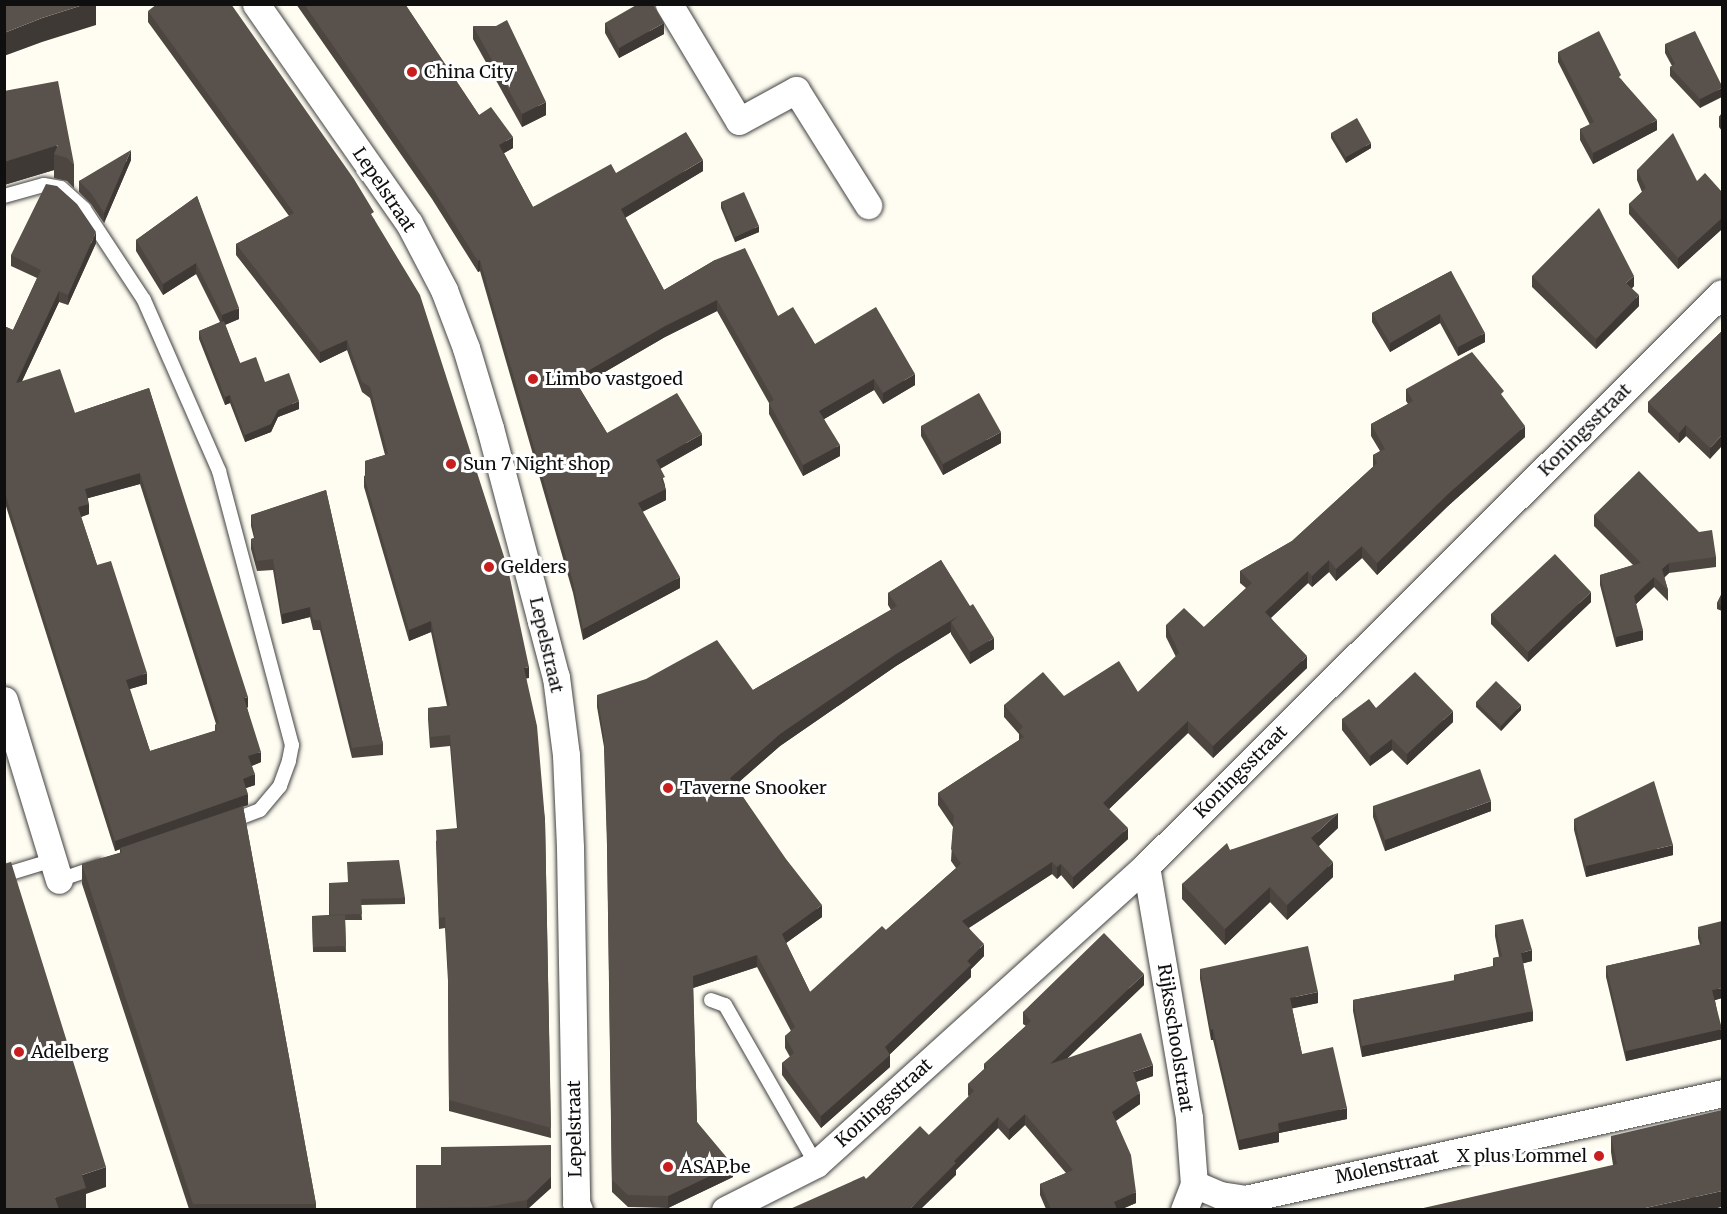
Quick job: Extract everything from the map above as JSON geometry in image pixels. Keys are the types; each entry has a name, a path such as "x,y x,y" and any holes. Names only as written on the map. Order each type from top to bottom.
{"street":[{"name":"Lepelstraat","path":"256,4 409,223 444,290 466,348 493,440 556,677 566,755 570,848 576,1203 579,1209"},
{"path":"669,4 739,121 796,90 868,205"},
{"name":"Koningsstraat","path":"725,1209 816,1164 1146,866 1722,293"},
{"path":"4,700 56,870"},
{"name":"Rijksschoolstraat","path":"1146,866 1189,1118 1194,1184 1184,1209"},
{"name":"Molenstraat","path":"1194,1184 1220,1195 1245,1199 1722,1093"}],"lane":[{"path":"4,196 44,185 61,188 84,209 144,300 219,471 292,745 290,761 280,786 260,810 216,826"},
{"path":"4,875 115,861"},
{"path":"711,1000 726,1005 816,1164"}],"building":[{"path":"4,4 86,4 4,33"},
{"path":"157,4 231,4 354,179 374,212 371,214 420,295 508,569 529,667 524,668 537,726 545,820 551,1128 449,1100 448,971 445,917 439,918 436,830 458,828 450,735 430,737 428,708 450,706 431,621 409,630 364,476 366,475 365,461 388,454 370,387 362,382 347,340 320,352 236,244 294,213 148,11"},
{"path":"304,4 405,4 479,115 491,107 513,137 499,145 533,207 611,164 616,173 686,132 703,160 621,209 664,290 715,260 745,248 778,316 793,307 815,344 876,307 915,374 883,393 874,379 819,411 840,445 803,465 769,403 774,400 717,300 665,326 574,379 607,433 677,393 702,434 656,460 665,477 661,479 666,489 638,503 680,577 583,629 573,582 480,260 478,261 432,188"},
{"path":"638,4 653,4 664,23 619,48 605,23"},
{"path":"507,20 546,102 522,114 473,26 496,26"},
{"path":"1599,31 1621,75 1619,77 1657,120 1593,153 1580,129 1594,122 1558,52"},
{"path":"1695,31 1722,86 1700,99 1670,67 1675,64 1665,44"},
{"path":"58,81 74,164 67,158 54,154 58,145 4,162 4,91"},
{"path":"1357,118 1371,143 1346,157 1331,133"},
{"path":"1673,133 1697,181 1705,173 1722,192 1722,218 1678,258 1629,204 1646,188 1637,170"},
{"path":"131,150 104,213 91,193 79,181"},
{"path":"46,184 57,186 77,204 96,232 68,295 59,291 16,383 60,369 75,413 149,388 248,697 244,698 261,752 248,756 255,774 243,779 248,794 115,841 4,490 4,326 13,330 41,270 11,255","holes":["140,473 219,723 215,725 217,730 150,751 126,680 147,673 111,561 97,565 78,507 89,504 85,489"]},
{"path":"744,192 759,226 735,237 721,202"},
{"path":"197,196 239,308 222,315 196,263 163,284 136,240"},
{"path":"1599,208 1634,276 1626,283 1639,295 1596,339 1532,276"},
{"path":"1451,271 1485,333 1458,347 1440,314 1390,343 1372,313"},
{"path":"224,321 240,363 256,357 265,382 289,373 299,401 278,410 271,424 245,435 230,395 225,397 199,331"},
{"path":"1722,331 1722,435 1710,448 1686,425 1679,433 1648,402"},
{"path":"1472,352 1504,391 1501,394 1525,426 1448,494 1377,563 1362,546 1336,569 1329,560 1312,576 1308,571 1265,612 1307,656 1213,746 1188,721 1103,803 1128,828 1073,877 1061,864 1057,867 1052,862 962,921 984,944 967,961 971,965 885,1047 890,1055 821,1116 782,1063 794,1053 785,1036 795,1027 757,955 693,976 697,1122 733,1165 668,1196 628,1195 612,1180 604,736 597,695 646,679 717,640 753,690 897,606 888,593 941,560 970,606 973,604 994,638 970,652 951,622 960,615 896,654 780,734 730,778 786,859 822,905 782,934 810,992 882,926 886,930 961,864 951,849 954,816 938,793 1024,737 1019,731 1023,727 1004,705 1043,672 1064,696 1119,661 1138,692 1179,653 1166,625 1184,608 1204,627 1252,583 1240,571 1292,541 1377,463 1373,455 1385,449 1371,424 1413,401 1406,389"},
{"path":"979,393 1001,432 943,464 921,426"},
{"path":"1639,471 1699,532 1712,530 1716,557 1669,563 1662,569 1668,590 1654,577 1634,596 1643,630 1616,637 1600,575 1641,563 1594,515"},
{"path":"326,490 383,744 352,748 320,620 313,620 310,607 282,614 273,559 257,561 251,539 255,538 251,515"},
{"path":"1555,554 1591,592 1528,652 1491,614"},
{"path":"1722,593 1722,606 1717,603"},
{"path":"1415,672 1453,711 1407,754 1392,739 1370,756 1342,719 1369,699 1376,708"},
{"path":"1496,681 1521,705 1501,726 1476,702"},
{"path":"1480,769 1491,801 1385,840 1373,806"},
{"path":"1654,781 1673,845 1586,866 1574,819"},
{"path":"243,806 316,1204 193,1204 82,864 122,852 120,848"},
{"path":"1338,813 1311,838 1333,862 1287,905 1270,887 1225,929 1182,884 1227,843 1230,850"},
{"path":"399,860 405,898 361,899 362,914 330,915 329,883 348,882 347,862"},
{"name":"Adelberg","path":"11,862 106,1167 82,1175 86,1188 55,1198 59,1209 4,1209 4,864"},
{"path":"345,915 346,946 313,947 312,916"},
{"path":"1523,919 1532,950 1521,953 1533,1011 1362,1046 1353,1000 1455,980 1454,975 1495,966 1493,958 1502,956 1495,925"},
{"path":"1722,921 1722,988 1712,990 1722,1029 1626,1051 1606,966 1702,944 1698,927"},
{"path":"1104,933 1144,974 1050,1064 1141,1033 1153,1065 1133,1072 1140,1093 1112,1112 1131,1155 1136,1192 1114,1202 1117,1209 1051,1209 1040,1184 1073,1170 1025,1114 1009,1129 998,1117 910,1209 790,1209 864,1176 866,1179 920,1126 929,1135 974,1091 968,1084 987,1067 984,1064 1031,1021 1023,1012"},
{"path":"1308,946 1318,992 1290,998 1302,1054 1333,1047 1347,1108 1278,1123 1279,1131 1239,1140 1213,1029 1211,1030 1200,969"},
{"path":"1722,1110 1722,1191 1641,1209 1419,1209 1617,1164 1611,1136"},
{"path":"551,1145 551,1177 527,1200 486,1207 416,1208 416,1165 441,1165 441,1147"}],"place":[{"name":"China City","path":"412,72"},
{"name":"Limbo vastgoed","path":"533,379"},
{"name":"Sun 7 Night shop","path":"451,464"},
{"name":"Gelders","path":"489,567"},
{"name":"Taverne Snooker","path":"668,788"},
{"name":"Adelberg","path":"19,1052"},
{"name":"X plus Lommel","path":"1599,1156"},
{"name":"ASAP.be","path":"668,1167"}]}
